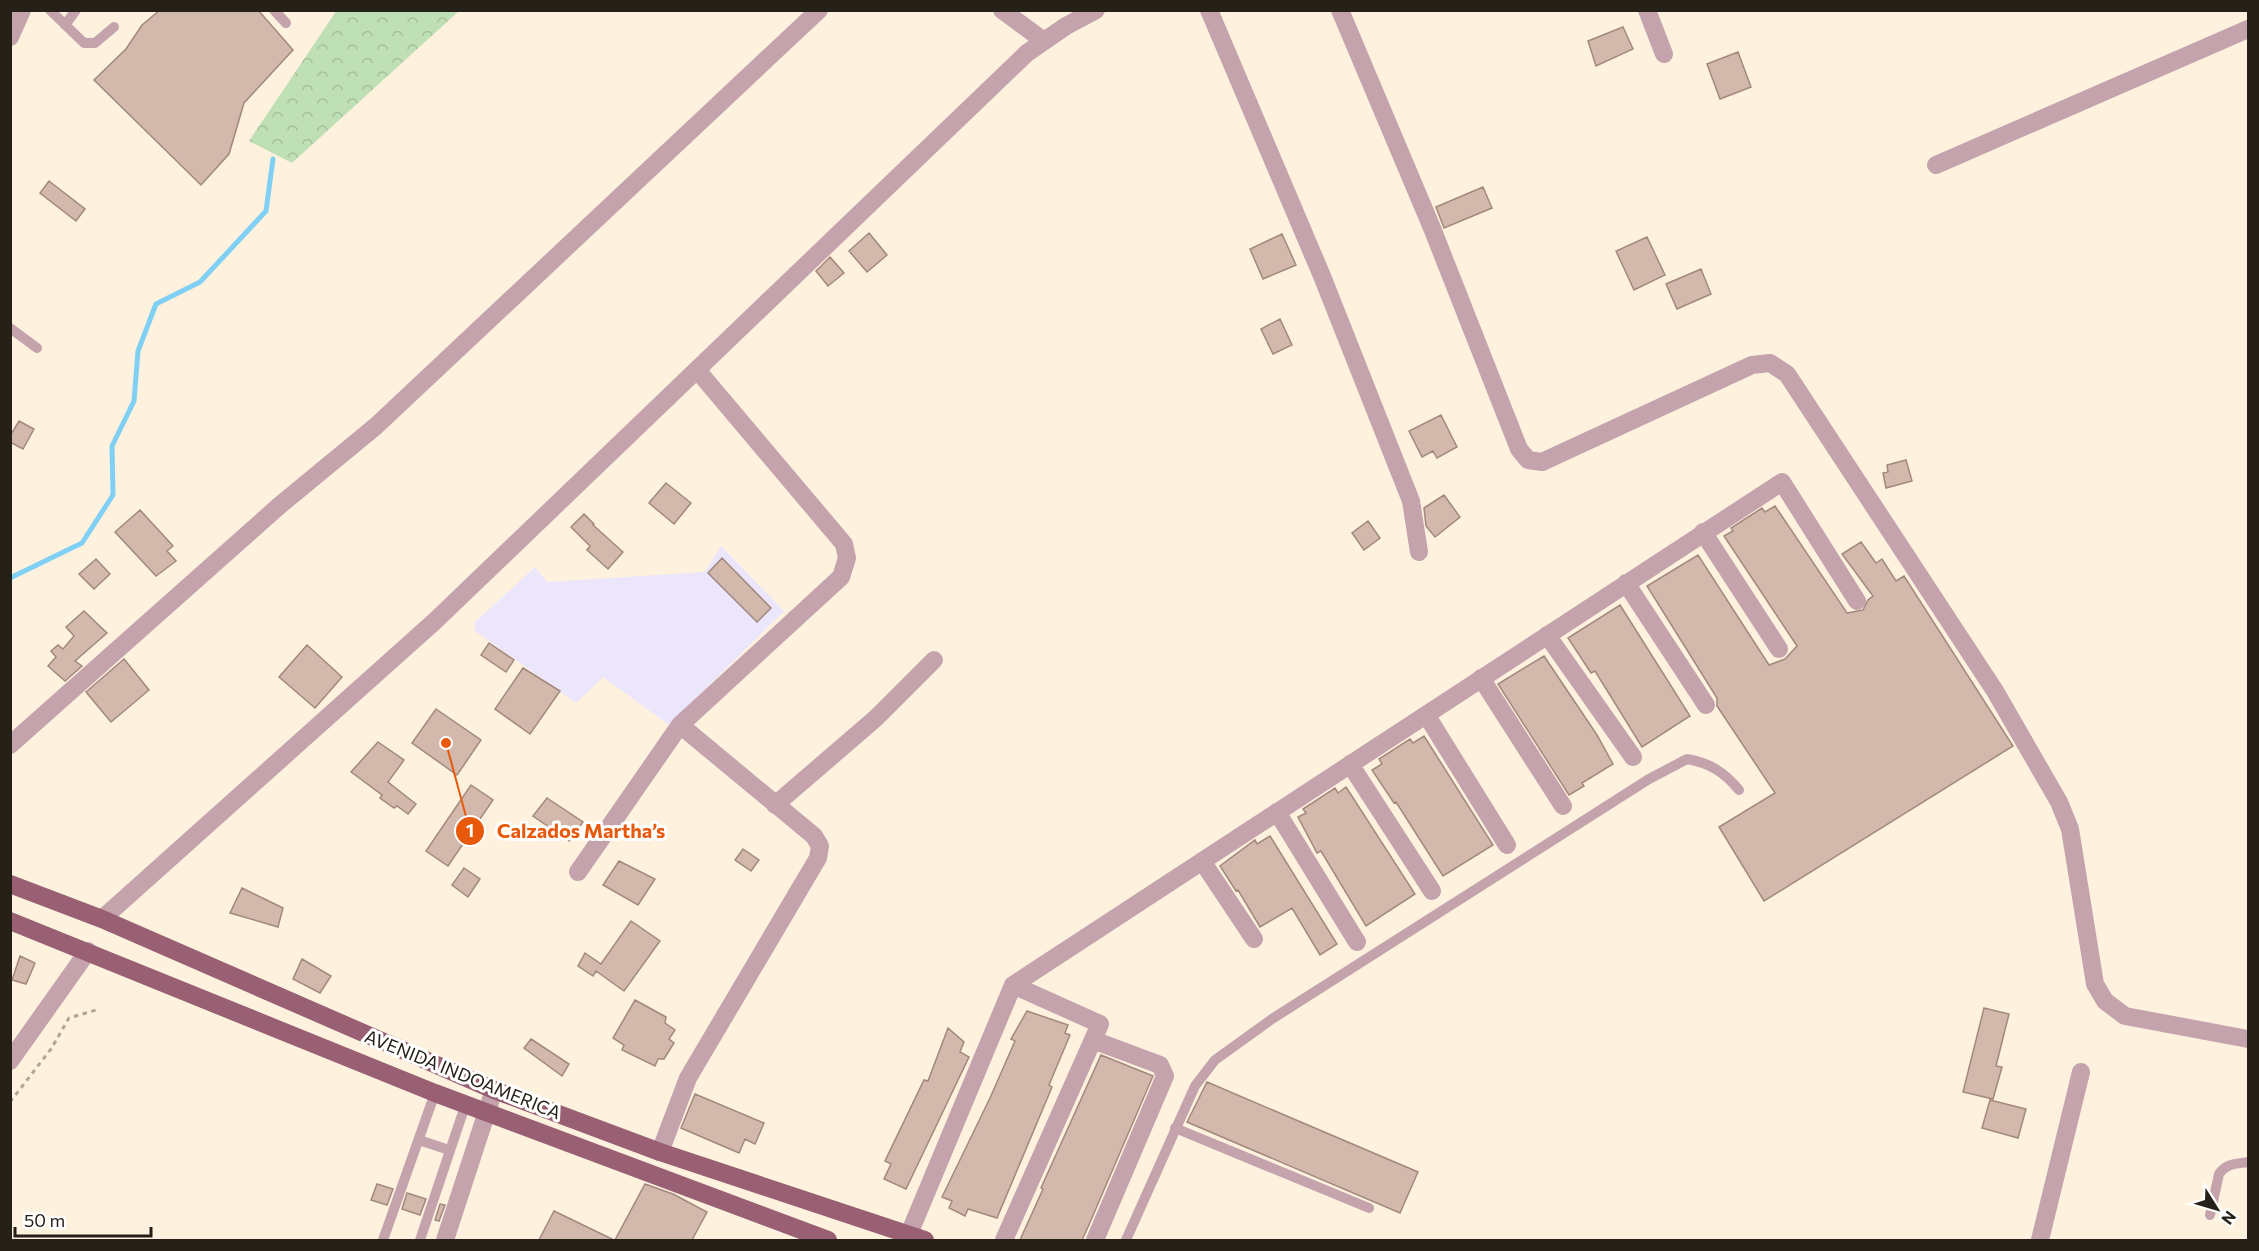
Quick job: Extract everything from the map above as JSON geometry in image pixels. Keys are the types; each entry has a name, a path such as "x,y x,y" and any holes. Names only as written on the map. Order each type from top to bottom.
{"main road":[{"name":"AVENIDA INDOAMERICA","path":"10,884 102,919 494,1090 660,1152 917,1237"},
{"name":"AVENIDA INDOAMERICA","path":"10,921 435,1093 828,1240"},
{"path":"466,1103 473,1081"}],"street":[{"path":"10,37 22,10"},
{"path":"10,746 279,506 376,426 819,10"},
{"path":"1002,10 1044,41"},
{"path":"102,919 435,621 1027,53 1066,26 1096,10"},
{"path":"1209,10 1322,276 1411,501 1419,552"},
{"path":"1340,10 1432,228 1519,449 1528,460 1542,462 1752,365 1770,363 1787,374 1995,691 2059,802 2070,830 2095,984 2104,1001 2125,1016 2248,1039"},
{"path":"1647,10 1664,54"},
{"path":"1936,165 2248,29"},
{"path":"578,872 680,725 841,577 847,558 844,544 698,370"},
{"path":"917,1237 1013,985 1782,482 1857,601"},
{"path":"1703,532 1779,649"},
{"path":"1626,583 1706,705"},
{"path":"1547,635 1633,757"},
{"path":"775,805 876,718 934,660"},
{"path":"1481,678 1563,806"},
{"path":"1427,716 1507,844"},
{"path":"660,1152 688,1078 818,858 820,846 814,836 680,725"},
{"path":"1350,764 1432,891"},
{"path":"1277,812 1357,942"},
{"path":"1202,861 1254,939"},
{"path":"10,1061 88,951"},
{"path":"1004,1240 1101,1024 1013,985"},
{"path":"1094,1040 1160,1065 1165,1076 1095,1240"},
{"path":"2040,1240 2081,1072"},
{"path":"445,1240 494,1090"}],"lane":[{"path":"50,10 84,43 90,44 114,27"},
{"path":"65,24 76,10"},
{"path":"274,10 286,23"},
{"path":"10,328 37,348"},
{"path":"1125,1240 1195,1086 1215,1060 1272,1019 1649,779 1687,759 1699,761 1721,771 1738,790"},
{"path":"383,1240 435,1093"},
{"path":"420,1240 466,1103"},
{"path":"1175,1128 1369,1208"},
{"path":"419,1140 449,1150"},
{"path":"2210,1215 2219,1174 2223,1168 2228,1164 2248,1162"}],"path":[{"path":"10,1102 51,1048 69,1017 96,1010"}],"shaded area":[{"path":"721,546 784,611 669,725 603,677 576,703 475,631 475,622 535,567 547,582 705,572"}],"green space":[{"path":"337,10 459,11 292,163 249,141"}],"building":[{"path":"160,10 258,10 293,50 244,103 229,154 201,185 94,80 126,49 142,25"},
{"path":"1623,27 1633,49 1596,66 1588,41"},
{"path":"1738,52 1751,87 1720,99 1707,64"},
{"path":"49,181 85,209 76,221 40,193"},
{"path":"1483,187 1492,208 1444,228 1436,207"},
{"path":"869,233 887,255 867,272 849,251"},
{"path":"1282,234 1296,265 1263,279 1250,249"},
{"path":"1647,237 1665,275 1634,290 1616,251"},
{"path":"830,257 844,273 828,286 816,271"},
{"path":"1701,269 1711,294 1677,309 1666,284"},
{"path":"1280,319 1292,345 1273,354 1261,329"},
{"path":"1441,415 1457,447 1437,458 1433,451 1422,457 1409,431"},
{"path":"19,421 34,429 23,449 10,442 10,436"},
{"path":"1906,460 1912,481 1886,488 1883,473 1888,472 1887,465"},
{"path":"666,483 691,503 674,524 649,503"},
{"path":"1444,495 1460,517 1435,537 1426,526 1424,508"},
{"path":"1775,506 1847,613 1863,610 1873,596 1842,554 1861,542 1876,563 1882,559 1896,581 1904,576 2013,746 1764,901 1719,827 1775,793 1717,706 1717,698 1647,586 1698,555 1769,665 1785,659 1797,646 1724,536 1733,531 1731,528 1762,508 1765,512"},
{"path":"140,510 173,546 167,551 176,561 156,576 115,532"},
{"path":"584,514 623,552 608,569 587,550 590,546 571,527"},
{"path":"1368,521 1380,538 1364,550 1352,533"},
{"path":"722,558 771,608 757,622 708,573"},
{"path":"96,559 110,574 94,589 79,574"},
{"path":"1620,605 1690,716 1642,747 1595,671 1591,673 1568,638"},
{"path":"84,611 107,633 75,661 82,666 65,681 48,666 56,657 51,651 58,645 63,649 74,636 66,627"},
{"path":"489,643 514,660 506,672 481,655"},
{"path":"307,645 342,677 315,708 279,677"},
{"path":"1544,656 1597,735 1613,764 1582,783 1584,786 1569,795 1498,684"},
{"path":"124,659 149,690 111,722 86,692"},
{"path":"523,668 560,691 530,734 495,709"},
{"path":"436,709 481,740 457,775 412,743"},
{"path":"1424,736 1493,845 1443,876 1396,802 1394,803 1372,770 1382,764 1379,759 1410,739 1413,743"},
{"path":"378,742 404,760 388,782 416,804 408,814 380,798 382,795 351,772"},
{"path":"471,785 493,800 448,866 426,851"},
{"path":"1346,787 1415,894 1366,926 1321,851 1317,853 1298,817 1306,813 1303,809 1335,788 1338,793"},
{"path":"547,798 583,822 569,841 533,816"},
{"path":"1270,836 1337,944 1320,955 1292,908 1260,927 1238,890 1236,891 1220,866 1255,840 1257,844"},
{"path":"743,849 759,860 751,871 735,860"},
{"path":"619,861 655,879 638,905 603,885"},
{"path":"464,868 480,879 468,897 452,885"},
{"path":"242,888 283,908 278,927 230,913"},
{"path":"631,921 660,941 624,991 596,971 593,976 578,966 585,953 601,964"},
{"path":"20,956 35,963 26,984 12,980"},
{"path":"302,959 331,976 320,993 293,979"},
{"path":"635,1000 666,1017 665,1023 675,1030 669,1039 674,1043 664,1059 658,1059 655,1066 622,1050 624,1045 613,1038"},
{"path":"1984,1008 2009,1014 1996,1066 2002,1067 1993,1099 1963,1092"},
{"path":"1027,1011 1068,1025 1065,1033 1070,1035 1049,1085 1052,1087 997,1218 968,1209 965,1216 949,1208 952,1201 942,1197 1015,1041 1011,1039"},
{"path":"948,1028 964,1042 960,1052 969,1057 906,1189 884,1179 891,1164 885,1161 924,1080 928,1081"},
{"path":"531,1039 569,1064 562,1076 524,1048"},
{"path":"1101,1055 1153,1076 1088,1227 1082,1240 1020,1240 1043,1189 1041,1188"},
{"path":"1207,1082 1418,1172 1400,1213 1187,1122"},
{"path":"695,1094 764,1123 755,1144 745,1139 739,1153 681,1128"},
{"path":"1990,1100 2026,1109 2018,1138 1982,1128"},
{"path":"377,1184 393,1189 387,1205 371,1200"},
{"path":"645,1184 673,1194 707,1212 692,1240 615,1240"},
{"path":"407,1193 426,1199 420,1215 402,1209"},
{"path":"440,1204 445,1205 439,1221 435,1220"},
{"path":"554,1211 614,1240 539,1240"}],"waterway":[{"path":"10,578 82,543 113,495 112,446 134,401 138,351 156,304 200,282 266,211 273,159"}],"place":[{"name":"Calzados Martha’s","path":"446,743"}]}
